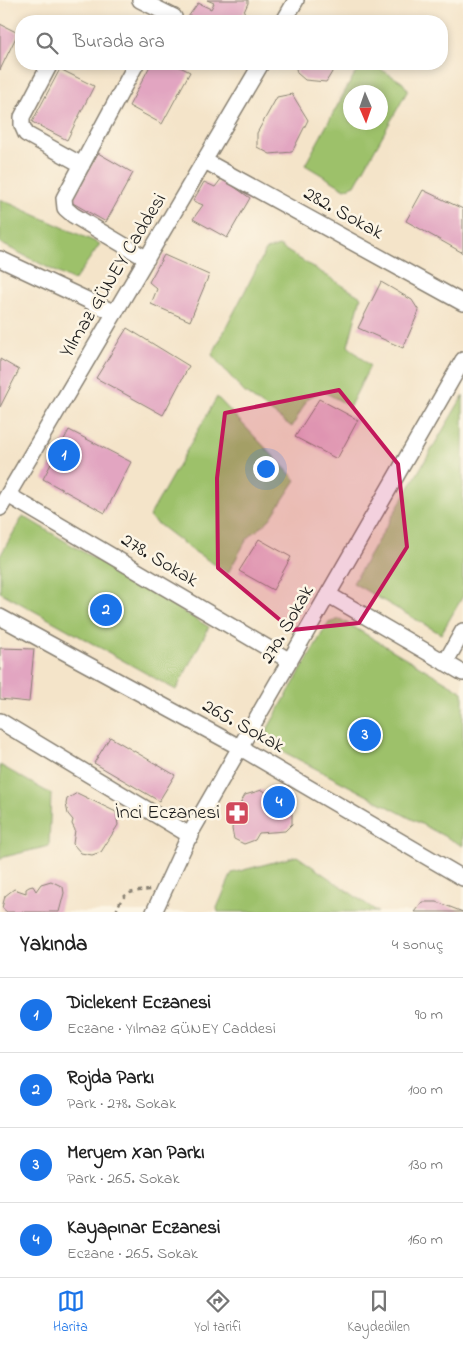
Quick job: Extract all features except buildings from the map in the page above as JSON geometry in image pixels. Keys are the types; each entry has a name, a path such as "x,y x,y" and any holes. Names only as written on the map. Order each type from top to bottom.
{"street":[{"path":"140,0 170,15"},
{"path":"287,15 296,0"},
{"path":"47,70 22,116 22,125 26,134 82,165"},
{"path":"133,70 64,198 65,208 147,259"},
{"name":"Yılmaz GÜNEY Caddesi","path":"0,508 257,70"},
{"name":"282. Sokak","path":"204,161 463,303"},
{"path":"0,259 115,313"},
{"name":"270. Sokak","path":"154,912 190,836 239,747 329,595 463,360"},
{"name":"278. Sokak","path":"8,495 290,661"},
{"path":"329,595 463,673"},
{"name":"265. Sokak","path":"0,617 239,747 463,878"},
{"path":"445,663 463,631"},
{"path":"0,721 190,836"}],"path":[{"path":"116,912 120,901 129,892 164,889"}],"highlighted area":[{"path":"339,390 398,464 407,547 359,623 292,630 218,568 217,478 225,413"}],"green space":[{"path":"357,70 382,70 402,82 408,90 388,126 388,85 349,85"},
{"path":"343,95 343,130 386,130 355,185 345,189 305,165"},
{"path":"0,199 100,244 74,281 0,243"},
{"path":"279,246 361,297 348,346 370,366 350,406 322,391 308,398 292,427 244,392 212,355 266,250"},
{"path":"463,396 463,596 441,634 353,583"},
{"path":"217,397 296,480 270,519 247,539 228,573 192,550 149,517"},
{"path":"23,516 209,627 176,690 0,592 0,556"},
{"path":"340,619 463,692 463,846 267,743 268,728 328,623"},
{"path":"0,765 51,794 49,846 4,857 0,860"},
{"path":"297,856 378,912 218,912 217,908 232,873"}],"place":[{"name":"Diclekent Eczanesi","path":"64,455"},
{"name":"Rojda Parkı","path":"106,610"},
{"name":"Meryem Xan Parkı","path":"365,735"},
{"name":"Kayapınar Eczanesi","path":"279,802"},
{"name":"İnci Eczanesi","path":"237,813"}]}
